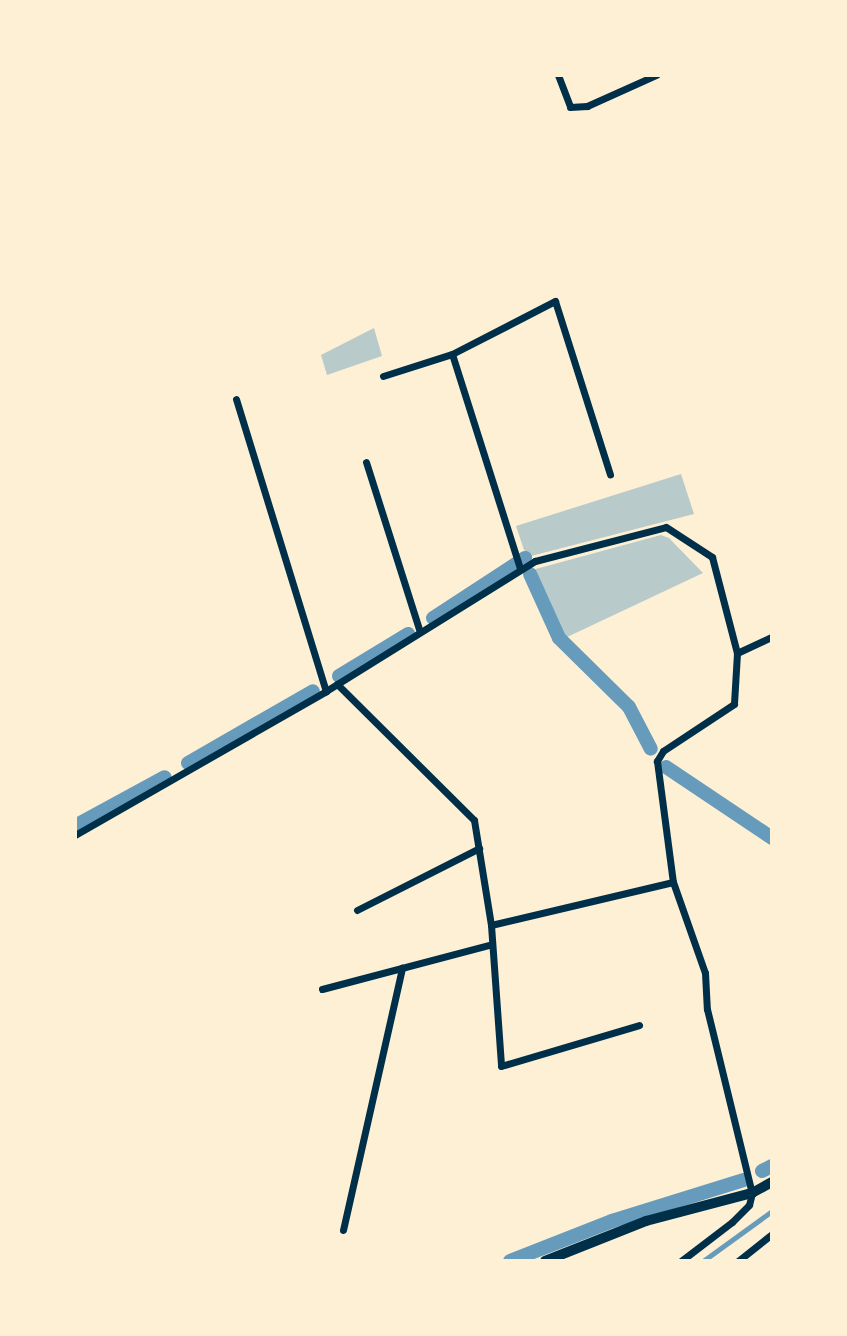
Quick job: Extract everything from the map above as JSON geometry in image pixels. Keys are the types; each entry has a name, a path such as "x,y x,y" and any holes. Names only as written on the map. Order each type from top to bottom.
{"street":[{"path":"558,75 570,107 587,106 656,75"},
{"path":"383,376 452,355 555,301 611,474"},
{"path":"452,355 520,568"},
{"path":"236,399 326,691"},
{"path":"366,462 420,632"},
{"path":"75,835 338,684 520,568 666,527 712,557 737,653 734,704 663,751 657,761 673,882 705,973 707,1010 752,1193 749,1205 732,1222 681,1261"},
{"path":"737,653 772,637"},
{"path":"338,684 474,820 491,925 489,944 501,1066 639,1025"},
{"path":"357,909 479,848"},
{"path":"491,925 673,882"},
{"path":"323,989 489,944"},
{"path":"343,1230 402,968"},
{"path":"545,1261 646,1221 752,1193 772,1182"},
{"path":"738,1261 772,1234"}],"shaded area":[{"path":"374,328 382,356 327,375 321,355"},
{"path":"681,474 694,514 531,556 524,550 516,526"},
{"path":"661,535 669,538 703,573 565,638 532,570"}],"waterway":[{"path":"433,618 525,558"},
{"path":"530,574 559,638 629,707 651,749"},
{"path":"339,676 408,634"},
{"path":"188,763 313,691"},
{"path":"666,767 772,838"},
{"path":"75,826 165,777"},
{"path":"762,1171 772,1166"},
{"path":"510,1261 612,1221 744,1180"},
{"path":"703,1261 772,1211"}]}
